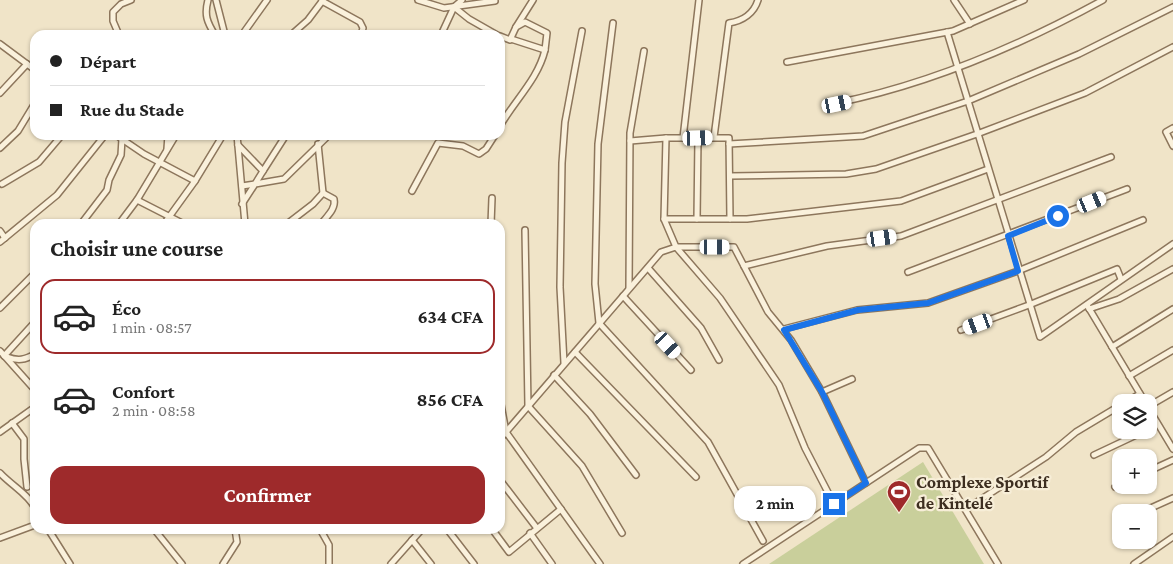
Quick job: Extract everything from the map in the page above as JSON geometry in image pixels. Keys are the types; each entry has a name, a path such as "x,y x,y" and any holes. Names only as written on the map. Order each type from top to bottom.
{"street":[{"path":"118,30 113,12 121,4 131,0"},
{"path":"208,0 205,10 206,22 212,30"},
{"path":"216,0 224,30"},
{"path":"246,30 267,0"},
{"path":"418,0 444,8 496,1"},
{"path":"444,8 450,4 451,0"},
{"path":"443,30 454,7 462,0"},
{"path":"512,39 516,27 533,0"},
{"path":"683,138 699,0"},
{"path":"714,137 729,23 737,22 755,10 758,0"},
{"path":"954,0 970,24"},
{"path":"787,62 947,32 1024,0"},
{"path":"837,104 880,95 991,54 1066,20 1103,0"},
{"path":"297,30 322,1 360,22 362,30"},
{"path":"454,7 469,19 490,30"},
{"path":"730,144 863,136 968,101 1079,54 1173,7"},
{"path":"505,117 540,70 545,50 547,33 528,23 516,27"},
{"path":"614,23 598,144 595,284 599,323 708,442 763,540"},
{"path":"564,364 560,287 564,122 582,31"},
{"path":"947,32 1018,271 1040,337 1088,307 1121,279 1173,244"},
{"path":"505,38 545,50"},
{"path":"0,44 30,67"},
{"path":"730,176 846,174 876,169 977,134 1084,93 1173,47"},
{"path":"630,288 630,141 644,51"},
{"path":"0,94 26,64"},
{"path":"0,148 18,131 30,111"},
{"path":"1173,128 1166,132 1166,135 1173,146"},
{"path":"666,138 664,219 676,247 720,298 779,385 805,448 834,504"},
{"path":"630,141 666,138 729,138 730,219"},
{"path":"697,219 698,138"},
{"path":"2,184 39,162 58,140"},
{"path":"0,242 57,194 101,140"},
{"path":"85,219 107,190 109,180 121,155 122,140"},
{"path":"124,140 195,181"},
{"path":"166,154 167,140"},
{"path":"123,219 137,200 173,140"},
{"path":"169,217 195,181 219,140"},
{"path":"238,140 244,219"},
{"path":"242,204 283,140"},
{"path":"242,186 284,179 322,140"},
{"path":"412,191 438,142 463,146 478,154 486,149 492,140"},
{"path":"294,219 313,204 323,193 318,144"},
{"path":"238,145 263,171"},
{"path":"744,266 827,246 900,236 1112,157"},
{"path":"664,219 747,219 901,201 988,169"},
{"path":"908,272 1008,236 1126,188"},
{"path":"323,193 334,199 335,204 326,219"},
{"path":"492,198 492,219"},
{"path":"137,200 173,219"},
{"path":"784,330 858,310 928,303 1018,271 1143,220"},
{"path":"525,230 528,406 582,466 622,533"},
{"path":"0,232 5,238"},
{"path":"506,432 661,252 676,247 734,247 768,312 784,330 822,392 866,483"},
{"path":"648,268 701,328 719,360"},
{"path":"961,330 1030,305 1117,269 1121,279"},
{"path":"1088,307 1119,299 1173,269"},
{"path":"0,308 30,278"},
{"path":"623,296 691,370"},
{"path":"1088,307 1140,394"},
{"path":"1112,347 1173,309"},
{"path":"4,356 30,327"},
{"path":"1129,376 1173,350"},
{"path":"0,351 30,385"},
{"path":"574,352 696,477"},
{"path":"4,356 17,360 30,357"},
{"path":"554,376 590,414 636,475"},
{"path":"822,392 852,379"},
{"path":"1157,402 1173,392"},
{"path":"0,432 30,410"},
{"path":"966,508 1046,457 1076,432 1112,410"},
{"path":"12,423 24,439 27,487"},
{"path":"1158,425 1173,449"},
{"path":"505,426 506,432 600,564"},
{"path":"1167,439 1173,436"},
{"path":"1094,455 1129,439"},
{"path":"743,564 919,448 925,447 928,448 966,508 998,564"},
{"path":"1157,467 1173,460"},
{"path":"0,473 12,486 30,498"},
{"path":"505,487 536,527"},
{"path":"1157,505 1173,498"},
{"path":"496,534 509,552 530,532 561,508"},
{"path":"0,538 30,527"},
{"path":"530,532 552,564"},
{"path":"51,534 70,564"},
{"path":"158,534 182,564"},
{"path":"223,564 237,542 236,534"},
{"path":"323,534 329,545 329,564"},
{"path":"391,564 417,534"},
{"path":"451,534 474,564"},
{"path":"1134,564 1173,537"},
{"path":"412,540 431,564"}],"green space":[{"name":"Complexe Sportif de Kintelé","path":"923,462 984,564 769,564"}],"place":[{"name":"Complexe Sportif de Kintelé","path":"899,513"}],"route":[{"path":"834,504 866,483 822,392 804,359 784,330 858,310 928,303 1018,271 1008,236 1058,216"}]}
